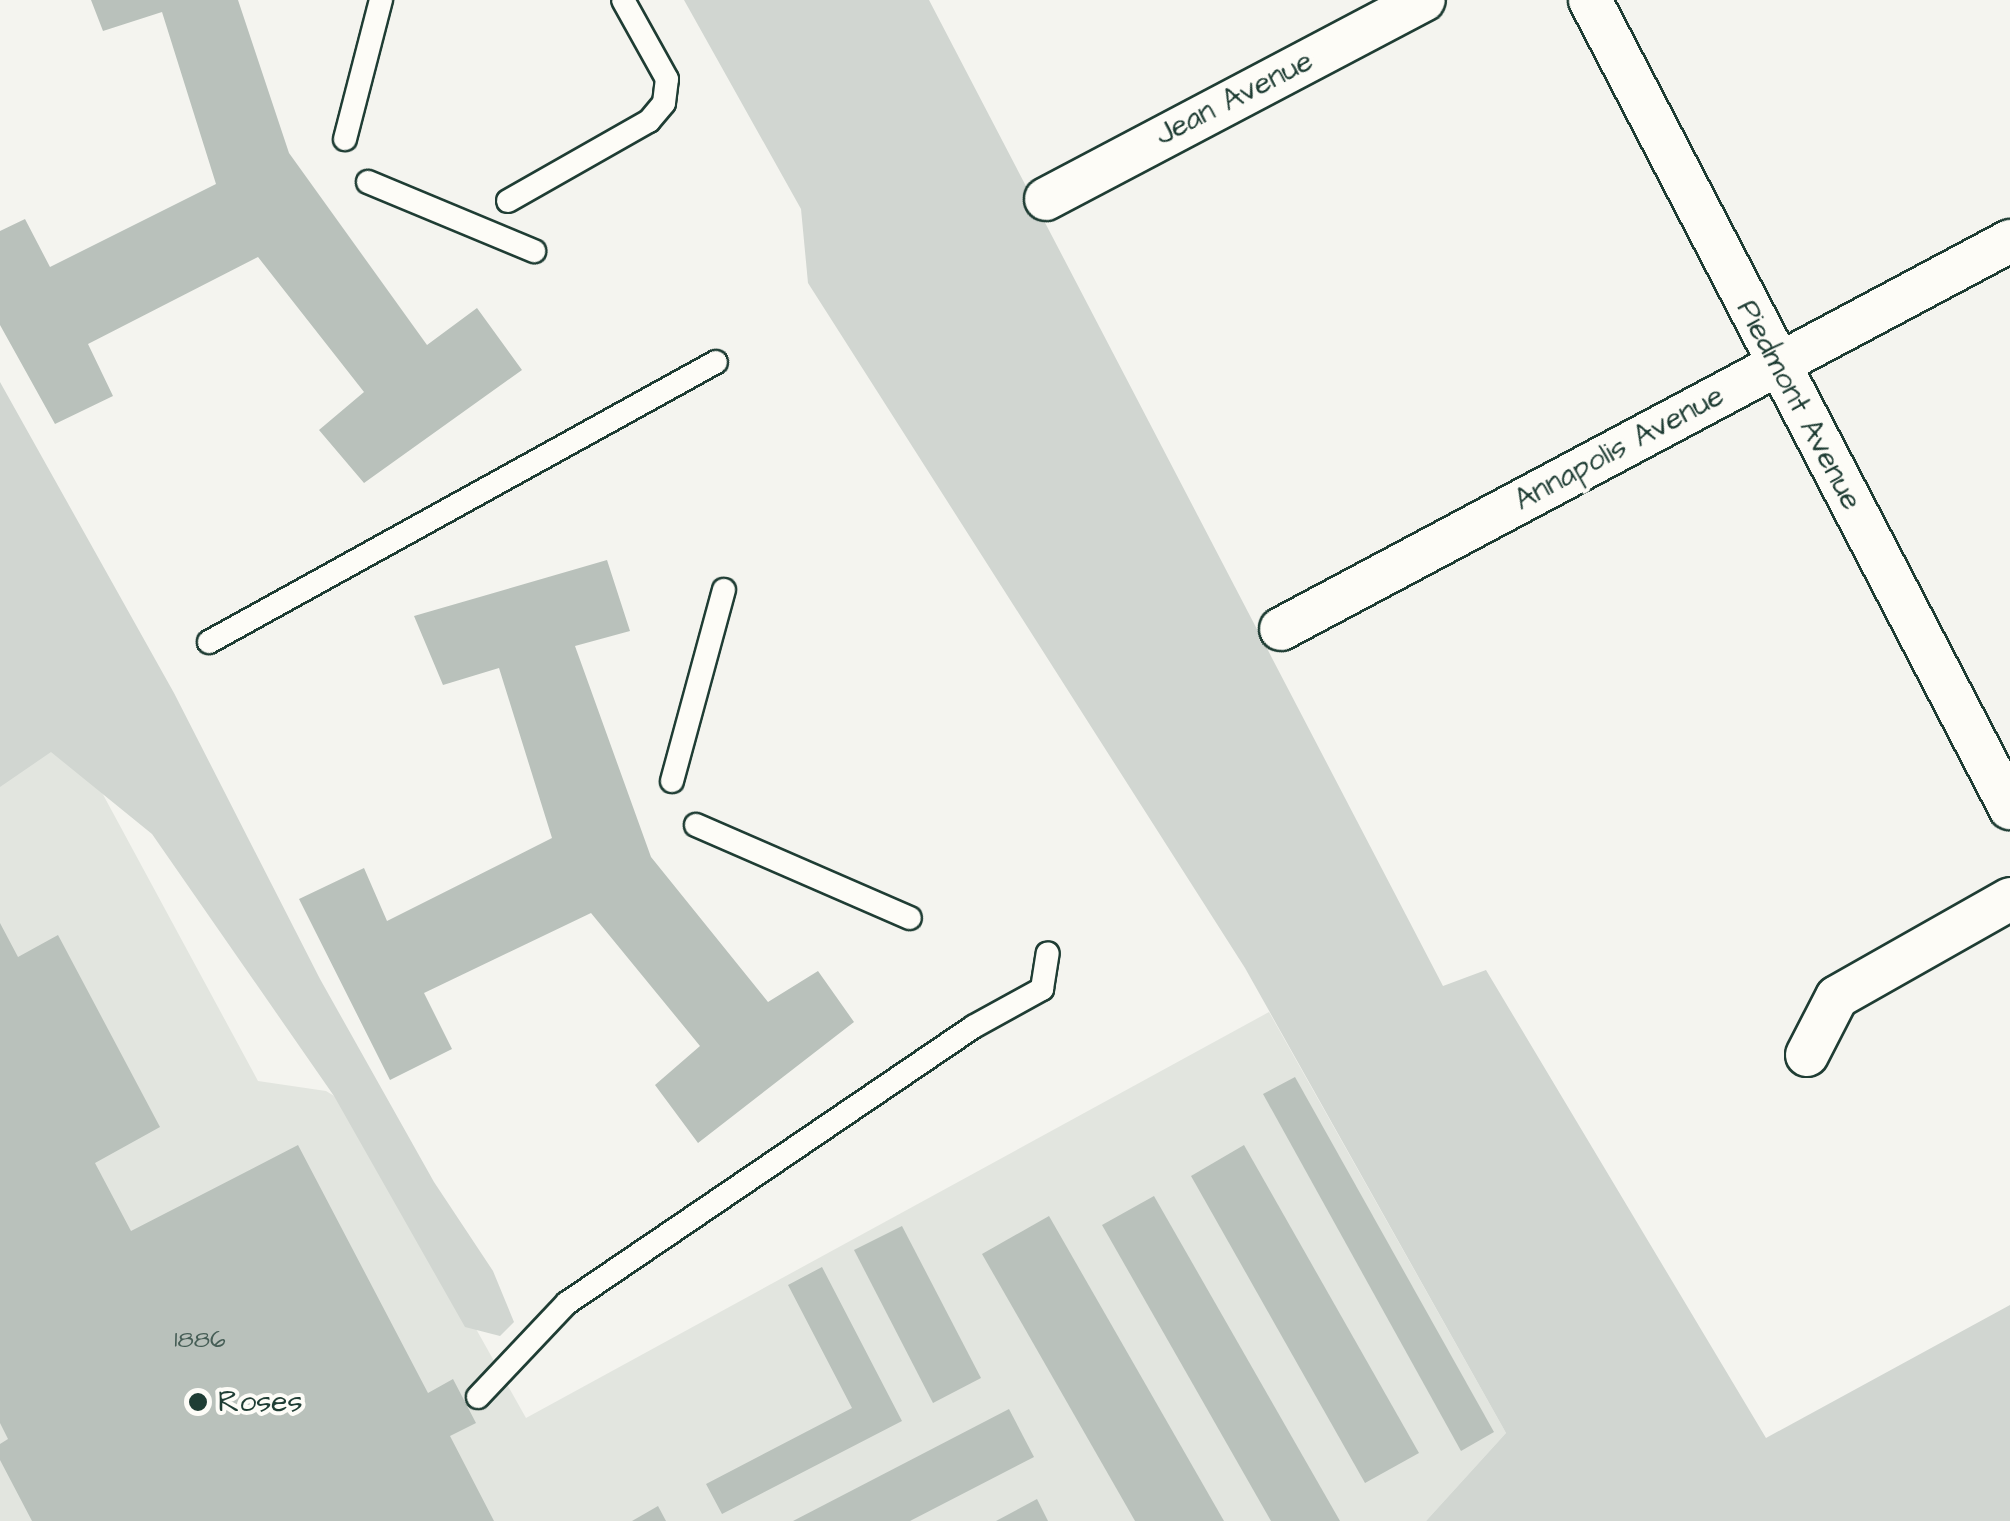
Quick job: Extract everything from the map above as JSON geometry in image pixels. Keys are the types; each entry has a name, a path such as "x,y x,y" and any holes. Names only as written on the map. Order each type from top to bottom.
{"street":[{"name":"Jean Avenue","path":"1046,199 1424,0"},
{"name":"Piedmont Avenue","path":"1590,0 2010,808"},
{"name":"Annapolis Avenue","path":"1281,629 2010,241"},
{"path":"1808,1054 1838,997 2010,899"}],"lane":[{"path":"344,139 381,0"},
{"path":"508,201 649,120 664,103 667,79 623,0"},
{"path":"368,182 534,251"},
{"path":"209,642 716,362"},
{"path":"672,782 724,590"},
{"path":"696,825 910,918"},
{"path":"478,1397 567,1303 940,1049 1042,988 1048,953"}],"shaded area":[{"path":"684,0 929,0 1443,986 1486,970 1766,1438 2010,1305 2010,1521 1426,1521 1506,1433 1245,968 808,283 801,209"},
{"path":"0,382 174,693 320,979 434,1182 493,1271 514,1322 500,1336 465,1327 334,1096 152,834 51,752 0,787"},
{"path":"73,739 258,1081 326,1091 351,1106 526,1418 1269,1012 1506,1433 1426,1521 0,1521 0,778"}],"building":[{"path":"91,0 238,0 289,153 427,345 477,308 522,370 364,483 319,430 364,392 258,257 88,344 113,396 55,424 0,325 0,231 25,219 50,267 216,184 162,12 103,31"},
{"path":"607,560 630,631 575,646 651,857 768,1002 818,971 854,1022 698,1143 655,1085 700,1046 591,913 424,993 452,1049 390,1080 299,899 364,868 387,921 552,838 499,668 443,685 414,616"},
{"path":"0,923 18,957 58,935 160,1127 95,1163 131,1231 298,1145 428,1393 453,1379 476,1423 450,1436 494,1521 32,1521 0,1460 0,1444 8,1439 0,1423"},
{"path":"1295,1077 1494,1432 1461,1451 1263,1094"},
{"path":"1244,1145 1419,1453 1365,1483 1191,1176"},
{"path":"1154,1196 1340,1521 1271,1521 1102,1225"},
{"path":"1049,1216 1224,1521 1135,1521 982,1254"},
{"path":"902,1226 981,1378 933,1403 854,1250"},
{"path":"822,1267 902,1421 722,1514 706,1484 852,1408 788,1285"},
{"path":"1009,1409 1034,1457 910,1521 793,1521"},
{"path":"1037,1499 1048,1521 996,1521"},
{"path":"658,1506 666,1521 632,1521"}],"place":[{"name":"Roses","path":"198,1402"}]}
